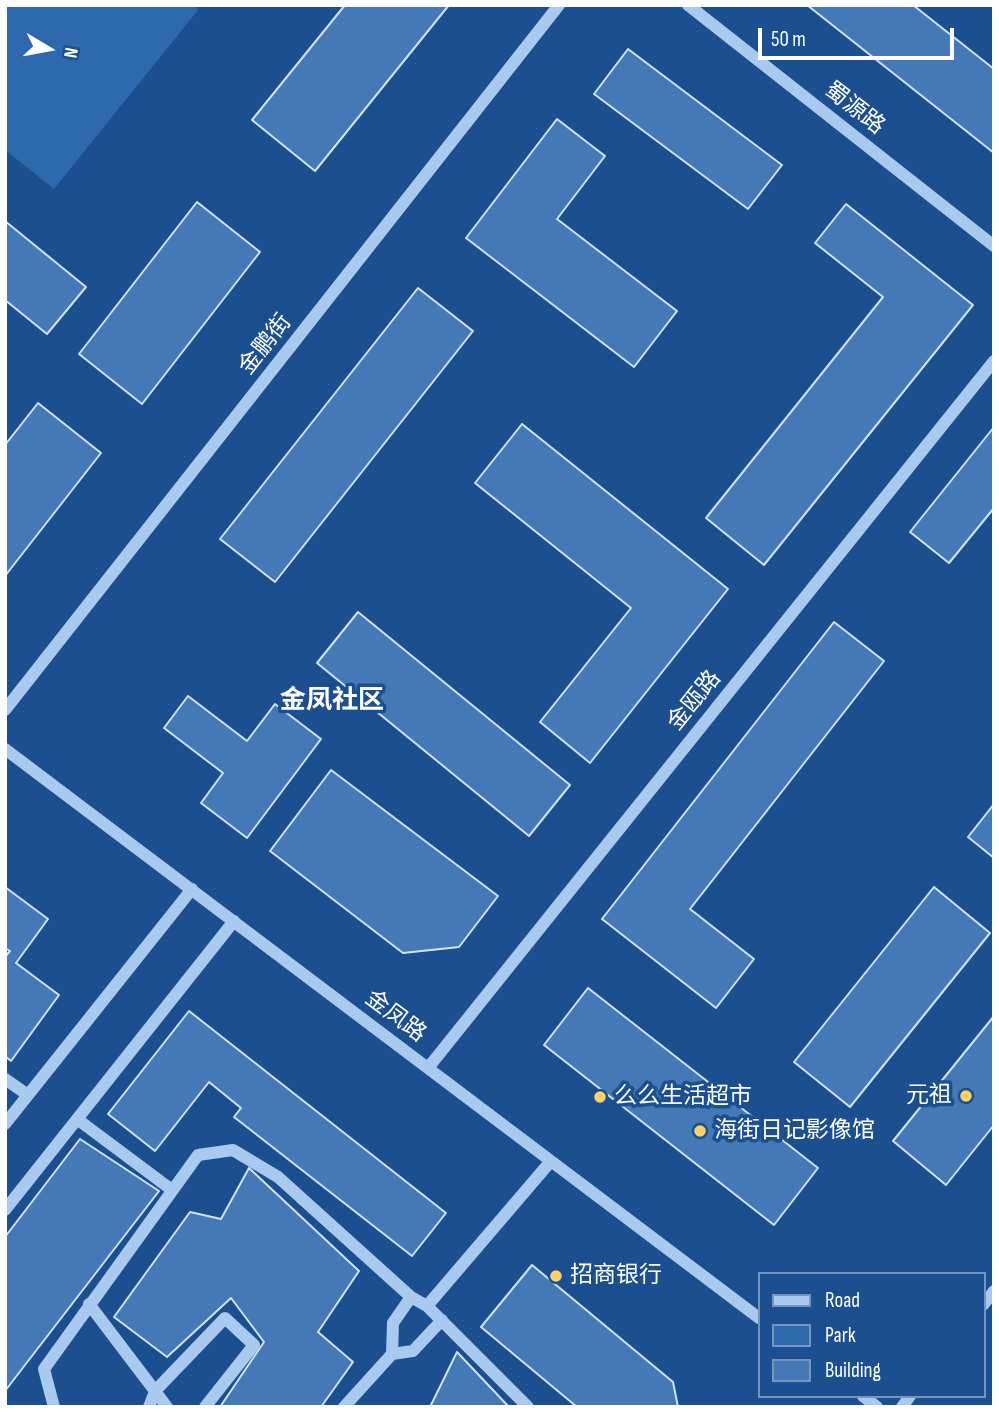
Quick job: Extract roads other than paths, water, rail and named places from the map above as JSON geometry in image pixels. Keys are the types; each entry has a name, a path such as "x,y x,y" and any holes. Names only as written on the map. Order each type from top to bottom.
{"street":[{"name":"金鹏街","path":"5,710 559,5"},
{"name":"蜀源路","path":"688,5 994,246"},
{"name":"金瓯路","path":"428,1068 994,360"},
{"name":"金凤路","path":"5,749 758,1317"},
{"path":"5,1124 192,889"},
{"path":"5,1210 233,921"},
{"path":"5,1079 28,1095"},
{"path":"77,1119 172,1190"},
{"path":"54,1407 44,1369 89,1304 198,1155 233,1150 278,1177 411,1297 427,1306 528,1407"},
{"path":"427,1306 551,1160"},
{"path":"392,1354 393,1323 411,1297"},
{"path":"89,1304 167,1407"},
{"path":"149,1407 155,1391 225,1318 254,1345 205,1407"},
{"path":"344,1407 392,1354 413,1351 442,1320"}],"place":[{"name":"元祖","path":"966,1096"},
{"name":"么么生活超市","path":"600,1097"},
{"name":"海街日记影像馆","path":"700,1131"},
{"name":"招商银行","path":"556,1276"}],"district":[{"name":"金凤社区","path":"332,701"}]}
